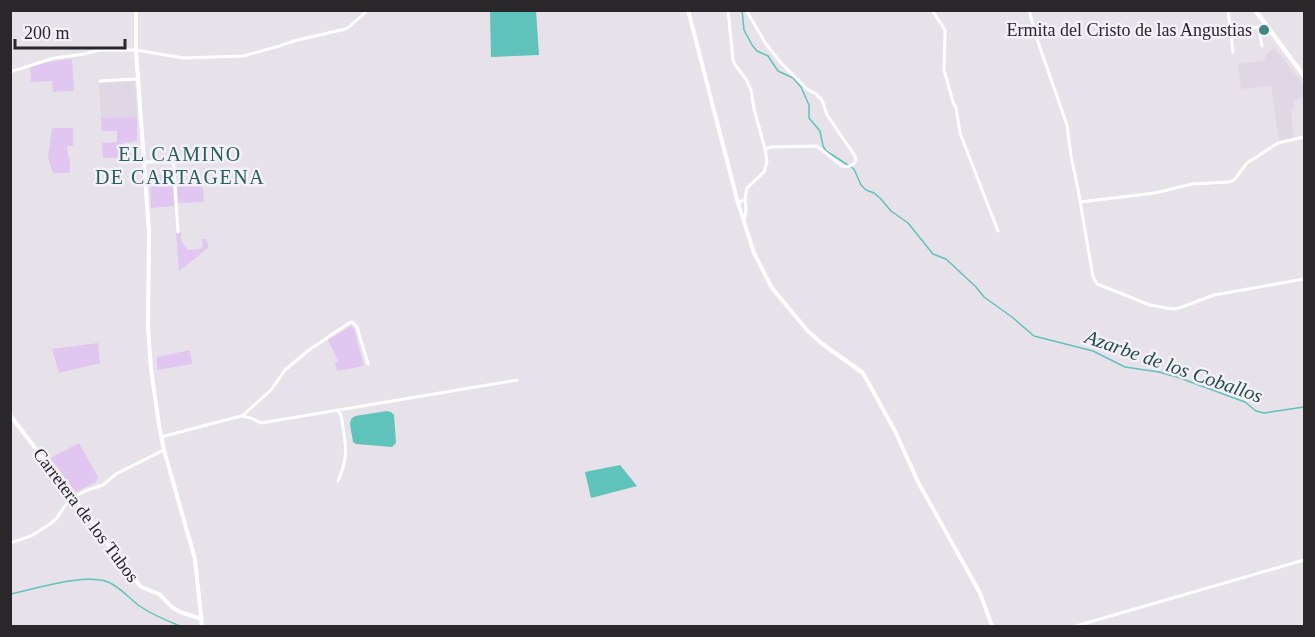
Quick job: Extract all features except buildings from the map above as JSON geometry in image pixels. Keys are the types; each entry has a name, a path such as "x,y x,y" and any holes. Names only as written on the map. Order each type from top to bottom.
{"main road":[{"path":"136,10 136,50 149,232 148,327 152,369 161,437 195,559 202,627"},
{"path":"688,10 738,203 754,253 772,288 807,330 863,373 896,433 918,482 980,593 992,627"},
{"path":"1255,10 1305,76"},
{"name":"Carretera de los Tubos","path":"10,415 141,587 159,594 180,612 202,619"}],"street":[{"path":"10,72 54,58 99,50 136,50 183,58 243,56 345,29 368,10"},
{"path":"728,10 733,60 750,87 767,161 764,172 747,188 744,223"},
{"path":"746,10 766,44 781,63 807,89 822,100 827,115 855,156 856,161 851,166 845,167 820,147 814,146 765,149"},
{"path":"932,10 945,30 945,70 956,108 960,133 998,231"},
{"path":"1029,10 1067,125 1093,277 1097,284 1150,304 1175,309 1222,293 1305,279"},
{"path":"1228,10 1233,52"},
{"path":"1231,31 1266,24"},
{"path":"1259,27 1262,46"},
{"path":"100,81 138,79"},
{"path":"1080,202 1155,193 1192,184 1229,182 1234,180 1247,163 1261,153 1278,143 1305,137"},
{"path":"173,155 178,232"},
{"path":"144,162 173,162"},
{"path":"738,203 745,199"},
{"path":"242,416 271,390 285,370 349,322 357,327 368,364"},
{"path":"161,437 242,416 251,417 261,423 517,380"},
{"path":"337,410 341,415 347,450 338,481"},
{"path":"10,543 32,536 50,525 66,504 85,491 102,485 116,474 164,450"},
{"path":"1076,627 1305,560"}],"shaded area":[{"path":"490,11 536,11 539,55 491,57"},
{"path":"1275,48 1304,85 1304,98 1294,101 1294,110 1291,111 1294,140 1279,140 1271,86 1241,89 1238,64 1265,60 1265,55"},
{"path":"72,59 74,91 53,92 52,81 31,82 30,67"},
{"path":"135,81 137,117 101,118 99,83"},
{"path":"137,117 137,141 123,143 123,153 135,154 134,157 103,158 102,143 117,142 117,131 102,131 101,118"},
{"path":"52,128 73,128 73,146 67,146 70,173 53,173 48,158"},
{"path":"172,174 174,206 151,208 150,175"},
{"path":"202,181 204,202 178,203 177,184"},
{"path":"181,232 181,241 188,250 200,249 203,246 202,239 207,239 208,248 179,271 176,233"},
{"path":"351,326 354,329 364,366 337,371 335,363 338,361 328,340"},
{"path":"98,343 100,363 59,373 52,349"},
{"path":"190,350 192,364 157,370 157,357"},
{"path":"387,411 394,415 396,443 392,447 353,442 351,419 355,416"},
{"path":"79,443 98,477 96,482 76,492 51,459"},
{"path":"620,465 637,486 591,498 585,472"}],"waterway":[{"path":"742,10 744,30 752,45 757,51 768,56 778,71 793,78 801,87 809,105 809,118 820,131 826,151 848,165"},
{"name":"Azarbe de los Coballos","path":"851,167 861,185 874,193 891,211 908,223 933,254 946,259 984,297 1034,336 1093,351 1125,367 1180,378 1245,402 1256,411 1264,413 1304,407"},
{"path":"10,594 73,581 98,580 112,584 138,605 180,626"}],"place":[{"name":"Ermita del Cristo de las Angustias","path":"1264,30"}],"district":[{"name":"EL CAMINO DE CARTAGENA","path":"180,166"}]}
